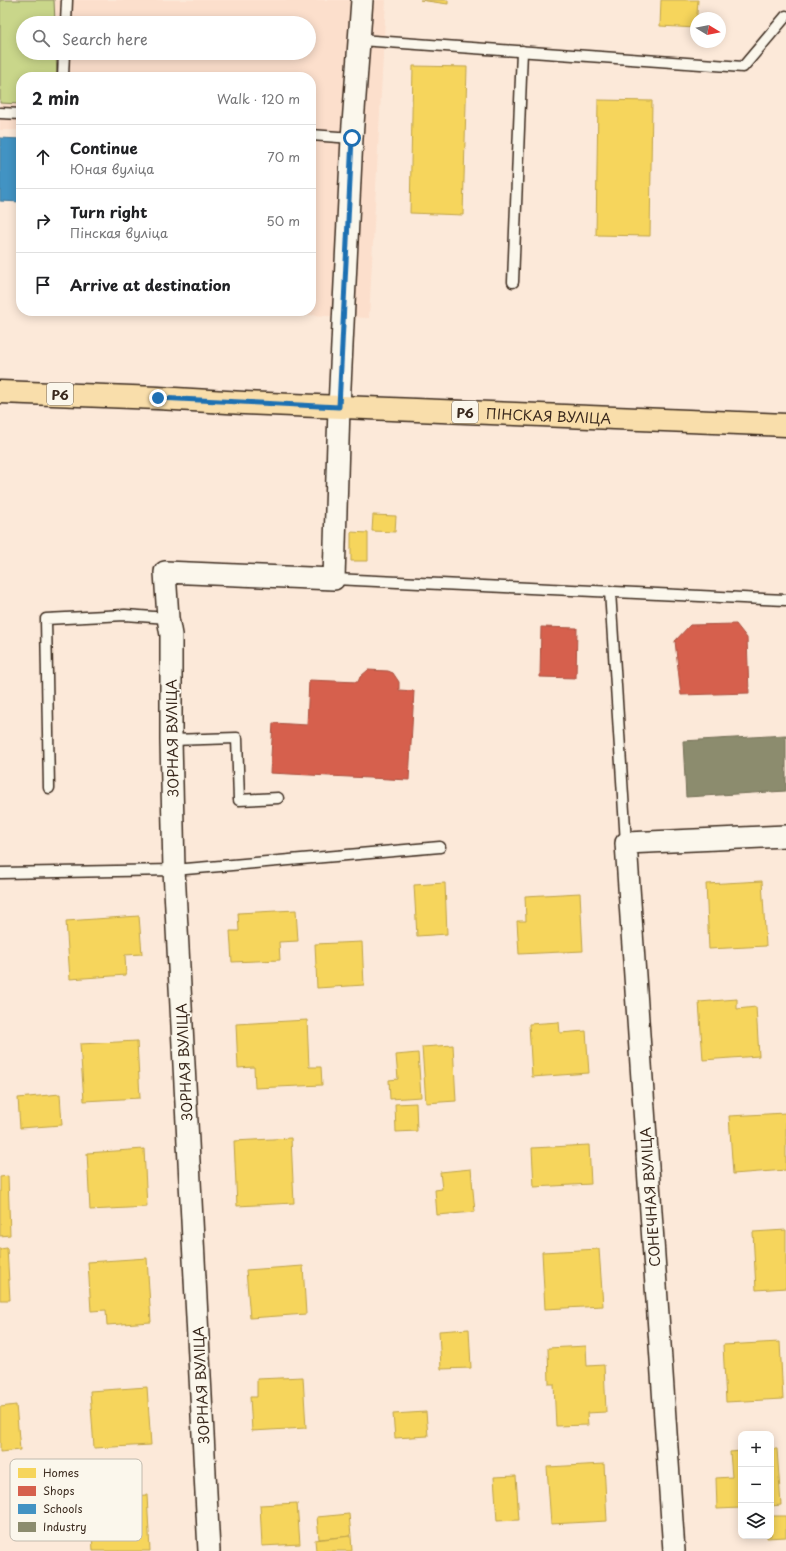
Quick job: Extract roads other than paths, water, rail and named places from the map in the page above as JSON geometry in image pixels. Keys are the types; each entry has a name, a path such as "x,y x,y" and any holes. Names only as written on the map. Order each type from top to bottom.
{"main road":[{"name":"ПІНСКАЯ ВУЛІЦА","path":"0,392 786,425"}],"street":[{"path":"334,579 339,407 352,138 362,0"},
{"name":"ЗОРНАЯ ВУЛІЦА","path":"210,1551 174,870 171,740 171,635 168,618 165,572 334,579"},
{"path":"626,843 786,836"},
{"name":"СОНЕЧНАЯ ВУЛІЦА","path":"626,843 674,1551"}],"lane":[{"path":"66,16 67,0"},
{"path":"360,40 743,67 786,16"},
{"path":"513,282 522,51"},
{"path":"63,72 64,60"},
{"path":"0,113 16,114"},
{"path":"316,135 352,138"},
{"path":"334,579 786,600"},
{"path":"610,591 626,843"},
{"path":"49,788 46,619 125,615 168,618"},
{"path":"171,740 237,738 239,800 278,798"},
{"path":"0,873 174,870 440,846"}]}
